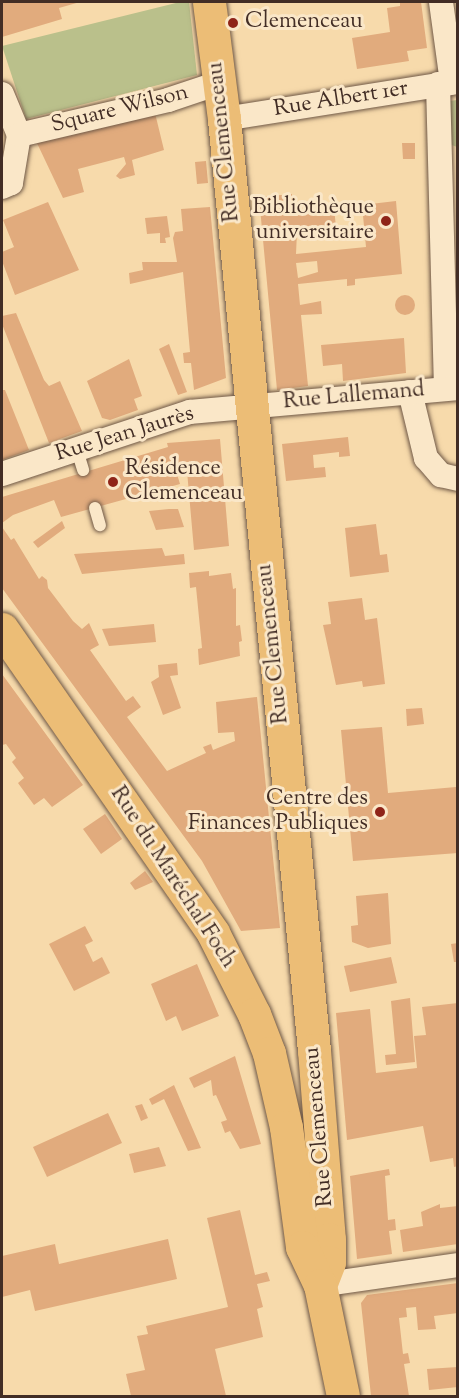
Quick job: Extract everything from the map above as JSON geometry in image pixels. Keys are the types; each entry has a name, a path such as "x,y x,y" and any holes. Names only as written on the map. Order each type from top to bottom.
{"main road":[{"name":"Rue Clemenceau","path":"209,2 224,119 315,1062 329,1239 328,1262 320,1285"},
{"name":"Rue du Maréchal Foch","path":"2,629 213,933 254,1014 274,1074 286,1127 302,1247 320,1285 342,1396"},
{"path":"274,1074 289,1077 315,1062"},
{"path":"286,1127 302,1127 319,1121"}],"street":[{"path":"441,2 449,83 452,388"},
{"name":"Square Wilson","path":"19,135 168,100 219,83"},
{"name":"Rue Albert 1er","path":"224,119 449,83"},
{"path":"2,94 19,135 11,183 2,188"},
{"name":"Rue Lallemand","path":"250,406 452,388"},
{"path":"410,392 426,458 441,475 458,479"},
{"name":"Rue Jean Jaurès","path":"2,474 80,460 190,412 250,406"},
{"path":"320,1285 458,1265"}],"lane":[{"path":"95,508 100,525"}],"green space":[{"path":"180,2 189,2 197,75 26,119 2,46"},
{"path":"457,100 457,147 449,144 450,101"}],"building":[{"path":"2,2 80,2 59,8 62,19 2,37"},
{"path":"400,2 421,2 427,48 407,51 409,61 357,69 352,38 390,32 387,8 400,6"},
{"path":"155,113 164,150 132,160 135,175 120,179 116,176 126,164 124,157 78,169 84,192 63,198 36,141"},
{"path":"402,143 415,143 415,159 403,159"},
{"path":"206,161 208,183 197,184 195,162"},
{"path":"292,194 293,211 334,208 336,227 297,232 296,254 366,247 362,205 396,201 402,274 355,279 355,285 347,286 347,279 298,284 300,305 321,301 322,314 301,315 308,386 277,390 259,197","holes":["317,261 318,272 298,278 296,263"]},
{"path":"48,202 79,270 15,295 2,261 2,252 14,247 3,220"},
{"path":"210,207 226,378 194,390 191,363 184,363 183,353 190,352 183,272 130,284 129,273 143,270 142,262 177,262 173,238 175,232 183,231 181,209"},
{"path":"167,216 170,237 165,238 166,243 160,243 160,233 147,234 145,218"},
{"path":"405,295 412,298 415,305 412,312 405,315 398,312 395,305 398,298"},
{"path":"16,313 44,380 49,386 60,381 82,431 49,443 2,324 2,316"},
{"path":"404,338 406,373 343,381 342,364 323,366 321,345"},
{"path":"169,344 187,392 178,395 159,349"},
{"path":"129,359 142,396 134,399 138,410 110,420 102,418 87,381"},
{"path":"2,390 5,390 29,450 2,460"},
{"path":"348,437 350,456 339,457 339,452 313,455 314,468 325,467 326,477 286,481 282,444"},
{"path":"220,439 229,546 194,550 187,471 177,474 180,484 61,517 54,500 13,515 2,523 2,497 168,447 167,443"},
{"path":"178,509 184,527 156,530 149,511"},
{"path":"62,521 65,528 38,548 33,542"},
{"path":"376,524 380,555 387,554 389,572 350,577 345,528"},
{"path":"2,527 11,540 14,538 39,579 42,576 47,580 48,588 73,621 82,629 89,623 99,645 90,650 126,701 133,696 141,707 127,717 167,771 206,753 203,747 211,744 213,750 235,741 234,732 218,733 216,702 257,697 280,928 241,931 202,861 2,588"},
{"path":"162,548 165,556 184,554 185,564 82,574 74,554"},
{"path":"209,571 209,576 231,573 233,589 236,588 236,626 240,625 242,641 239,642 240,656 199,665 198,649 202,648 196,587 190,588 189,573"},
{"path":"362,598 365,620 377,618 385,684 363,687 362,681 336,685 323,625 331,624 328,602"},
{"path":"154,624 156,642 109,646 102,629"},
{"path":"177,663 178,675 170,676 181,708 163,715 151,682 159,677 158,665"},
{"path":"2,674 83,785 52,807 44,798 34,805 18,783 24,778 12,762 16,758 6,744 2,745"},
{"path":"422,708 424,724 407,726 406,709"},
{"path":"382,727 388,793 456,787 458,853 353,861 341,730"},
{"path":"105,814 122,839 101,854 83,829"},
{"path":"145,871 153,882 135,890 130,883"},
{"path":"388,893 391,944 368,948 352,942 351,926 358,925 356,896"},
{"path":"85,926 93,941 85,945 93,962 102,957 110,973 74,991 49,944"},
{"path":"458,943 458,962 454,962 451,944"},
{"path":"391,957 397,983 350,992 344,966"},
{"path":"197,964 219,1016 182,1031 176,1016 166,1021 151,984"},
{"path":"410,998 415,1062 386,1065 385,1055 396,1054 391,1001"},
{"path":"458,1003 458,1166 454,1167 453,1158 430,1162 423,1126 347,1140 336,1013 370,1009 376,1073 417,1068 414,1036 426,1035 422,1007"},
{"path":"235,1056 261,1144 240,1149 230,1131 225,1133 221,1122 227,1120 216,1095 213,1096 211,1080 194,1088 189,1078"},
{"path":"174,1085 201,1148 188,1151 164,1099 152,1105 149,1099"},
{"path":"142,1104 148,1118 141,1121 135,1106"},
{"path":"108,1113 122,1143 47,1177 33,1147"},
{"path":"159,1147 166,1166 134,1173 129,1154"},
{"path":"389,1169 390,1175 385,1176 388,1220 395,1219 396,1230 389,1231 392,1254 357,1259 350,1176"},
{"path":"440,1204 440,1208 458,1206 458,1244 403,1252 400,1230 423,1226 421,1212"},
{"path":"240,1210 255,1275 267,1272 270,1281 257,1284 263,1307 257,1309 263,1337 215,1349 226,1396 131,1396 126,1374 145,1370 137,1336 148,1334 146,1326 228,1307 207,1218"},
{"path":"168,1239 177,1279 35,1311 30,1290 2,1297 2,1256 55,1244 59,1264"},
{"path":"458,1283 458,1313 434,1316 436,1329 418,1330 416,1307 406,1308 407,1317 399,1318 403,1354 408,1353 410,1363 404,1364 409,1396 371,1396 361,1303 367,1295"},
{"path":"458,1367 458,1387 429,1390 427,1369"}],"place":[{"name":"Clemenceau","path":"233,23"},
{"name":"Bibliothèque universitaire","path":"386,221"},
{"name":"Résidence Clemenceau","path":"113,482"},
{"name":"Centre des Finances Publiques","path":"380,812"}]}
